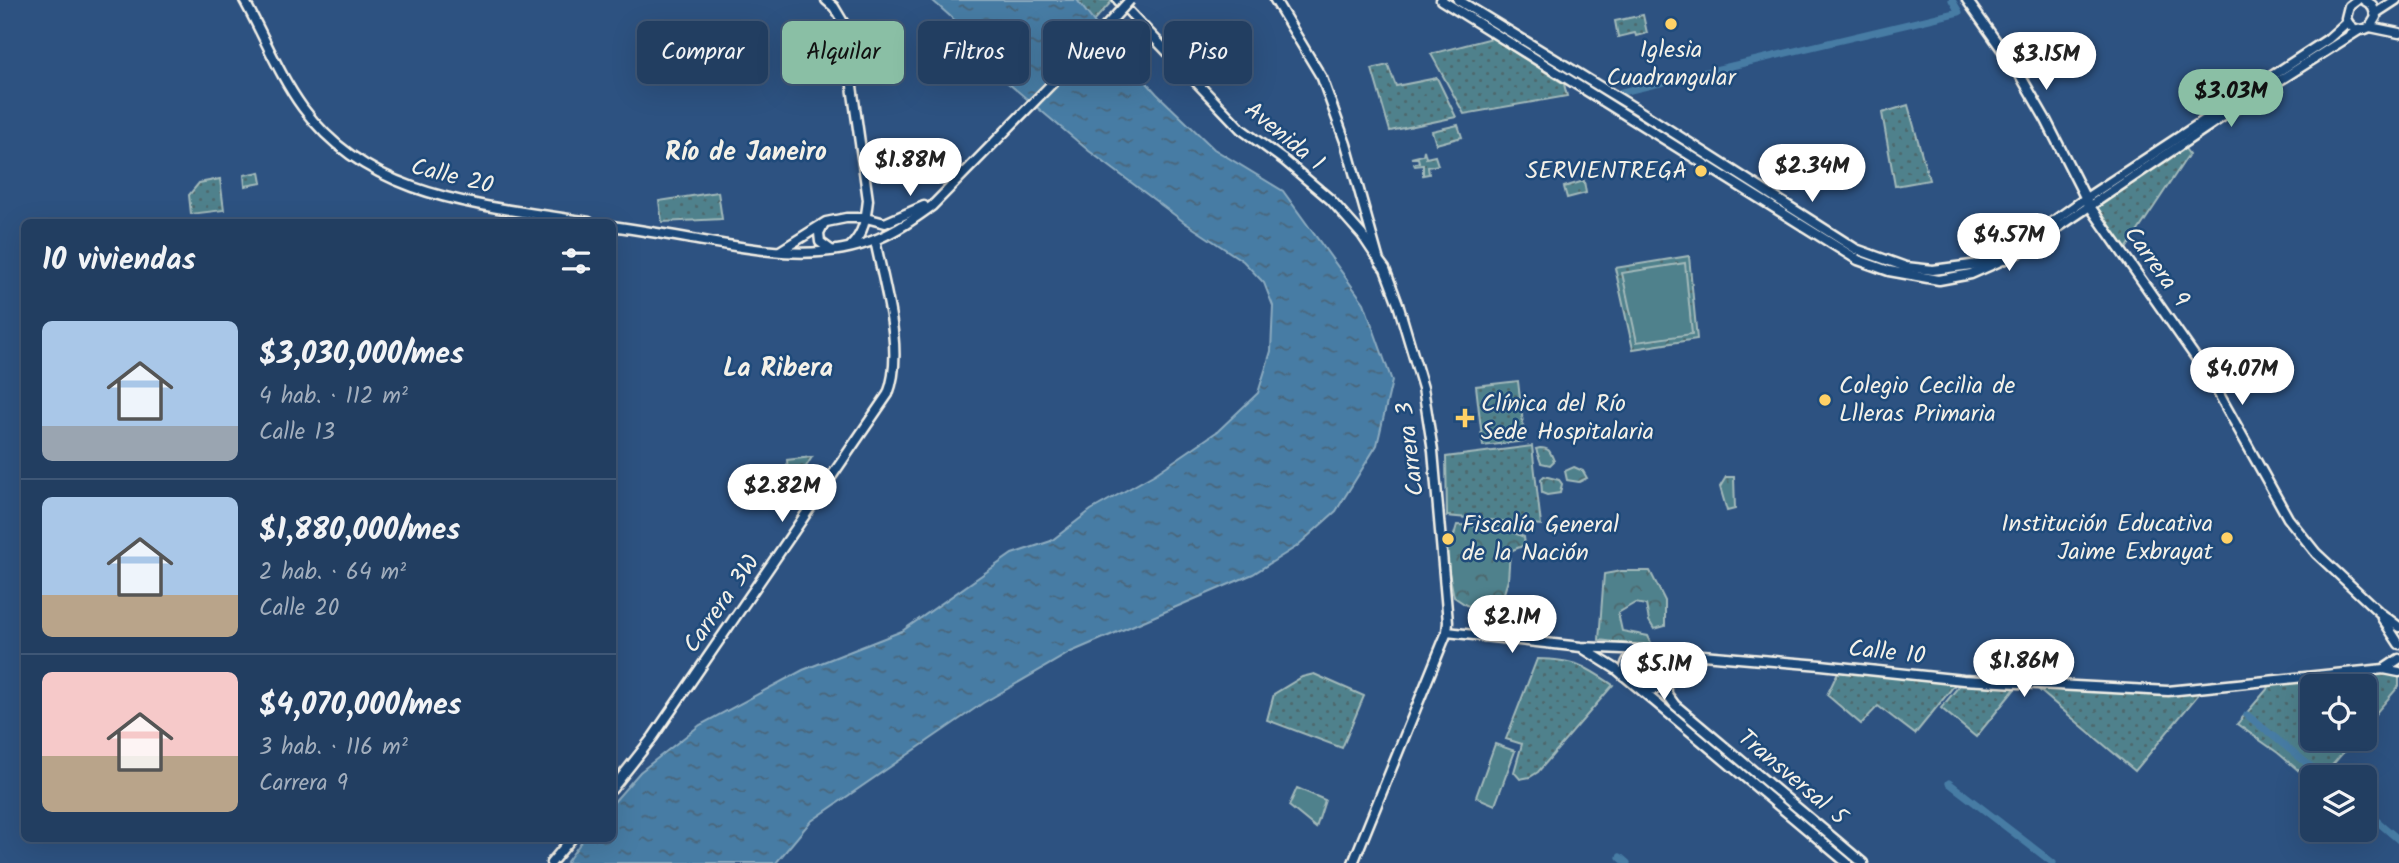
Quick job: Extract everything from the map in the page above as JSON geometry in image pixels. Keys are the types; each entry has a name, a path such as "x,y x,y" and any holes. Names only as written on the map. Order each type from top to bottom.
{"street":[{"name":"Calle 20","path":"244,0 286,82 304,110 322,131 366,167 410,188 487,207 569,219"},
{"path":"826,0 834,7 843,23 868,200 866,218 858,238 848,248"},
{"name":"Avenida 1","path":"1118,0 1241,130 1285,161 1331,200 1379,261"},
{"path":"616,227 732,246 815,253 848,248 875,240 906,225 932,206 1130,0"},
{"name":"Carrera 3","path":"1275,0 1322,78 1346,144 1379,261 1385,269 1398,304 1423,388 1433,451 1447,632 1353,863"},
{"path":"1441,0 1858,260 1910,276 1939,280 1971,274 2026,249 2087,202 2328,39 2347,22 2347,9 2356,0"},
{"path":"1458,0 1856,248 1888,262 1933,270 1979,264 2023,243 2359,30 2396,0"},
{"name":"Carrera 9","path":"1967,0 2020,75 2087,202 2210,378 2288,518 2316,553 2379,612 2399,627"},
{"path":"2364,0 2372,5 2373,20"},
{"path":"2373,20 2395,32"},
{"path":"2347,22 2359,30"},
{"path":"780,251 826,222 866,218 885,223 920,209 954,183"},
{"path":"846,218 859,211 868,200"},
{"path":"868,200 874,213 885,223"},
{"path":"1349,220 1360,220 1365,210"},
{"path":"826,222 818,237 822,245 834,251"},
{"name":"Carrera 3W","path":"616,784 653,737 888,394 895,367 895,343 875,240"},
{"name":"Carrera 9","path":"2379,612 2399,644"},
{"name":"Calle 10","path":"1447,632 1581,648 1643,650 1962,680 2168,691 2384,669 2399,672"},
{"name":"Calle 10","path":"1581,648 1599,657 1643,691"},
{"path":"1624,676 1626,662 1630,656 1643,650"},
{"name":"Transversal 5","path":"1665,652 1664,679 1667,694 1675,705 1863,863"},
{"path":"2384,669 2399,659"},
{"path":"1643,691 1656,689 1664,679"},
{"name":"Transversal 5","path":"1643,691 1847,863"},
{"path":"551,863 569,842"}],"green space":[{"path":"1077,0 1113,0 1094,21"},
{"path":"1643,15 1647,33 1618,37 1615,21"},
{"path":"1492,38 1564,84 1567,96 1464,114 1431,54"},
{"path":"1388,65 1396,86 1437,78 1456,117 1390,131 1372,69"},
{"path":"1908,105 1929,180 1895,186 1882,113"},
{"path":"1458,125 1462,137 1436,144 1432,131"},
{"path":"2183,146 2189,154 2124,252 2092,204"},
{"path":"1424,150 1426,158 1435,156 1438,165 1428,167 1429,174 1423,175 1423,165 1415,166 1414,164 1419,162 1418,158 1411,158 1423,155"},
{"path":"260,172 262,183 245,186 244,175"},
{"path":"220,179 224,210 191,214 189,195 199,183"},
{"path":"1584,181 1586,193 1567,198 1564,187"},
{"path":"718,192 722,219 662,222 659,201"},
{"path":"1689,256 1697,339 1633,349 1615,268"},
{"path":"1685,263 1692,334 1637,342 1622,273"},
{"path":"1518,381 1525,441 1483,446 1476,386"},
{"path":"1532,446 1541,525 1447,516 1446,457"},
{"path":"1536,449 1550,453 1554,461 1550,465 1541,463"},
{"path":"812,457 790,492 787,460"},
{"path":"1574,467 1583,471 1587,478 1579,482 1567,480 1565,471"},
{"path":"1544,476 1559,480 1562,484 1560,493 1542,493 1541,479"},
{"path":"1726,477 1734,477 1735,509 1727,511 1720,487"},
{"path":"1457,525 1500,527 1524,537 1525,545 1510,551 1508,580 1501,603 1489,601 1482,610 1466,605 1454,597 1444,548 1452,542"},
{"path":"1650,571 1665,601 1665,626 1654,629 1649,621 1646,605 1635,603 1618,613 1622,631 1648,636 1653,647 1599,640 1604,574"},
{"path":"1641,655 1658,667 1659,678 1652,684 1644,684 1631,673 1630,662"},
{"path":"1537,659 1578,664 1613,685 1538,772 1520,779 1514,772 1522,744 1506,739"},
{"path":"1839,670 1957,682 1915,734 1878,706 1861,724 1827,695"},
{"path":"2399,672 2399,686 2377,712 2377,674 2368,674"},
{"path":"1314,674 1364,696 1342,748 1267,720 1274,694 1302,677"},
{"path":"2300,678 2300,751 2345,751 2332,765 2300,765 2300,772 2237,724 2275,680"},
{"path":"1963,681 2018,685 1976,737 1941,708"},
{"path":"2032,684 2203,689 2135,771"},
{"path":"1495,744 1515,751 1495,805 1476,797"},
{"path":"1297,788 1325,800 1316,828 1289,806"}],"water":[{"path":"932,0 1077,0 1093,21 1043,21 1043,84 1148,84 1214,149 1283,191 1364,303 1392,381 1377,445 1336,511 1296,547 1253,574 1071,652 983,703 810,822 776,863 566,863 581,842 616,842 616,800 640,772 700,725 803,670 902,631 1012,554 1051,541 1091,510 1155,474 1218,431 1258,393 1271,351 1273,306 1264,283 1243,261 1184,222 1089,151 1009,84 1029,84 1029,21 955,21"}],"pier":[{"path":"1043,83 1056,84 1033,108 1025,102"}],"waterway":[{"path":"1622,92 1959,12 1952,0"},
{"path":"2247,715 2309,765"},
{"path":"1949,783 2053,863"},
{"path":"2377,821 2399,840"},
{"path":"1620,857 1627,863"}],"place":[{"name":"Iglesia Cuadrangular","path":"1671,24"},
{"name":"SERVIENTREGA","path":"1701,171"},
{"name":"Colegio Cecilia de Llleras Primaria","path":"1825,400"},
{"name":"Clínica del Río Sede Hospitalaria","path":"1465,418"},
{"name":"Institución Educativa Jaime Exbrayat","path":"2227,538"},
{"name":"Fiscalía General de la Nación","path":"1448,539"}],"district":[{"name":"Río de Janeiro","path":"746,153"},
{"name":"La Ribera","path":"778,369"}]}
